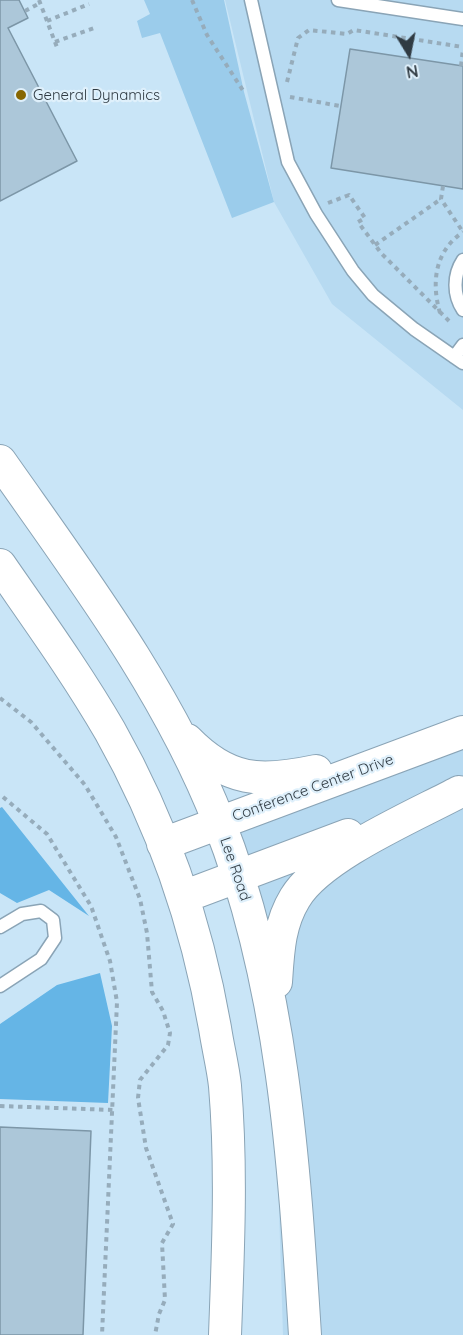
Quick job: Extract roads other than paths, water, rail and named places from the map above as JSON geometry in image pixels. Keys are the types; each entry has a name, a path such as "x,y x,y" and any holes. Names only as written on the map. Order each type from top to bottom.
{"street":[{"name":"Lee Road","path":"0,461 118,633 172,725 219,822 238,876 252,923 273,1021 285,1094 305,1335"},
{"path":"0,566 71,667 111,732 145,800 183,897 206,977 225,1083 230,1213 225,1335"},
{"path":"172,725 213,763 247,778 299,775 458,734"},
{"name":"Conference Center Drive","path":"163,844 458,734"},
{"path":"183,897 461,791"},
{"path":"273,1021 279,938 286,916 306,882 338,857 461,791"}],"lane":[{"path":"251,0 288,162 316,214 353,271 373,295 459,360 463,345"},
{"path":"338,0 463,19"},
{"path":"463,260 456,274 455,292 463,310"},
{"path":"0,927 22,914 41,911 53,920 55,938 41,959 0,986"}],"place":[{"name":"General Dynamics","path":"21,95"}]}
